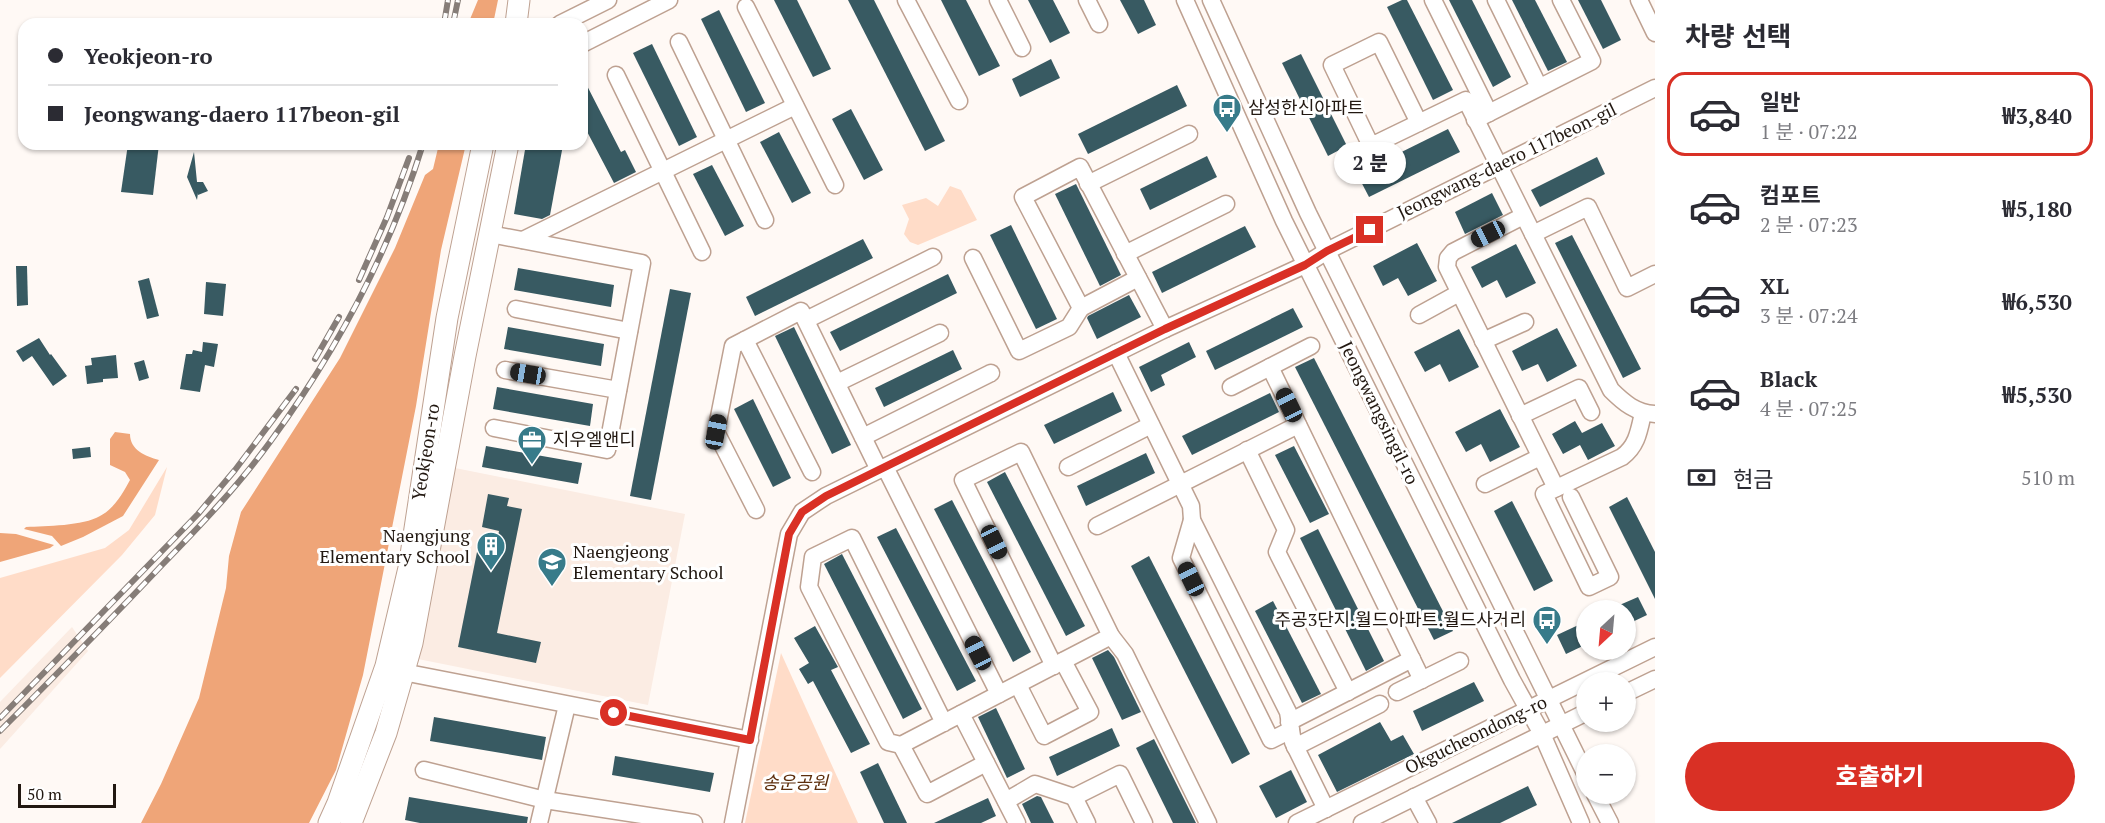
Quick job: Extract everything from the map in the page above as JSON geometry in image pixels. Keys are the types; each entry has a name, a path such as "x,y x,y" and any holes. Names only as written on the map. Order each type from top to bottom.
{"main road":[{"path":"517,18 519,0"},
{"name":"Yeokjeon-ro","path":"329,823 386,666 409,568 447,318 482,150"},
{"name":"Yeokjeon-ro","path":"351,823 386,733 412,643 507,150"}],"street":[{"path":"572,18 608,0"},
{"path":"588,41 669,0"},
{"path":"906,0 959,100"},
{"path":"998,0 1022,48"},
{"path":"1087,0 1099,24"},
{"name":"Jeongwangsingil-ro","path":"1185,0 1305,265 1507,669 1542,734 1581,823"},
{"name":"Jeongwangsingil-ro","path":"1211,0 1327,251 1576,755"},
{"path":"1433,0 1482,116 1498,165 1611,390 1634,409 1649,414 1628,452 1544,494 1589,587 1610,577 1571,496"},
{"path":"1496,0 1539,87"},
{"path":"1482,116 1592,61 1561,0"},
{"path":"1639,0 1655,33"},
{"path":"746,7 835,185"},
{"path":"679,42 765,220"},
{"path":"1419,123 1379,42 1332,65 1371,146 1419,123 1466,100 1482,116"},
{"path":"616,75 702,252"},
{"name":"Jeongwang-daero 117beon-gil","path":"733,823 789,534 802,512 826,496 882,468 1165,329 1305,265 1327,251 1655,88"},
{"path":"524,240 795,106"},
{"path":"1088,183 1189,134"},
{"path":"1081,308 1023,197 1080,167 1165,329"},
{"path":"1125,254 1226,204"},
{"path":"1533,234 1588,207 1626,288 1655,274"},
{"path":"1523,216 1453,252 1448,258 1447,267 1556,488"},
{"path":"490,234 642,263 607,450 494,428"},
{"path":"806,320 933,257"},
{"path":"973,258 1018,351 1069,327 1081,308 1138,278"},
{"path":"1419,315 1459,293"},
{"path":"516,309 629,330"},
{"path":"756,510 716,432 733,346 801,311 863,437 882,468 999,694"},
{"path":"1483,341 1525,322"},
{"path":"837,383 940,333"},
{"path":"745,340 812,472"},
{"path":"1231,387 1311,345"},
{"path":"1116,353 1191,506 1192,520 1181,558 1270,740 1348,692 1412,659"},
{"path":"1270,367 1422,680"},
{"path":"505,370 618,390"},
{"path":"863,437 991,373"},
{"path":"1520,416 1579,388 1591,412"},
{"path":"1097,526 1298,424"},
{"path":"1068,467 1151,425"},
{"path":"1247,450 1286,530 1277,552 1348,692"},
{"path":"1018,684 1044,736 1090,712 1059,663 963,480 1021,452 1111,636 1125,654 1208,823"},
{"path":"1485,484 1540,456"},
{"path":"1192,520 1288,712 1295,747 1326,808"},
{"path":"944,723 852,538 813,557 809,586 888,742 901,745 944,723 1111,636"},
{"name":"Okgucheondong-ro","path":"1297,823 1655,647"},
{"path":"1397,692 1460,661"},
{"path":"403,672 750,740"},
{"path":"1636,688 1655,678"},
{"path":"1295,747 1380,704"},
{"path":"539,823 567,705"},
{"path":"961,714 1017,823"},
{"name":"Okgucheondong-ro","path":"1362,823 1576,718"},
{"path":"901,745 927,794 986,762"},
{"path":"424,770 545,800 694,823"},
{"path":"1074,797 1120,774 1144,823"},
{"path":"1006,801 1035,784 1074,797 1087,823"},
{"path":"1414,797 1428,823"},
{"path":"1600,804 1610,823"}],"shaded area":[{"path":"478,0 498,0 494,18 470,18"},
{"path":"438,150 465,150 441,250 416,406 363,675 336,770 309,823 141,823 199,698 226,588 229,556 241,512 340,358 395,248 425,175 433,169"},
{"path":"115,432 130,434 135,448 159,460 123,516 61,546 52,536 24,529 84,522 100,516 114,505 130,480 125,472 110,465 110,439"},
{"name":"Naengjeong Elementary School","path":"455,468 685,514 648,705 418,659"},
{"path":"0,533 16,534 54,545 0,562"},
{"path":"72,627 88,651 0,749 0,702"}],"green space":[{"path":"950,186 961,190 977,220 918,245 910,242 904,234 909,219 902,205 926,198 938,206"},
{"path":"167,467 155,515 122,555 0,678 0,578 105,548 129,530"},
{"name":"송운공원","path":"781,653 858,823 745,823"}],"building":[{"path":"774,0 797,0 831,69 813,77"},
{"path":"848,0 874,0 945,141 925,151"},
{"path":"941,0 966,0 1000,66 979,76"},
{"path":"1028,0 1053,0 1070,33 1050,43"},
{"path":"1120,0 1144,0 1156,25 1138,34"},
{"path":"1407,0 1453,90 1433,100 1387,7"},
{"path":"1449,0 1472,0 1511,77 1493,87"},
{"path":"1512,0 1535,0 1567,62 1548,71"},
{"path":"1578,0 1601,0 1621,40 1603,49"},
{"path":"719,10 765,103 746,112 701,19"},
{"path":"652,44 697,137 679,146 633,53"},
{"path":"1301,54 1347,146 1328,156 1282,63"},
{"path":"1051,59 1060,78 1020,97 1012,79"},
{"path":"1177,85 1187,106 1088,154 1078,134"},
{"path":"588,88 621,152 625,150 636,172 614,183 588,133"},
{"path":"851,109 883,170 864,180 832,119"},
{"path":"1448,129 1460,152 1369,197 1357,174"},
{"path":"779,132 811,193 792,203 760,142"},
{"path":"127,150 158,150 153,195 121,192"},
{"path":"525,150 562,150 550,215 542,219 514,214"},
{"path":"194,152 197,182 203,182 208,191 198,195 198,193 197,200 187,177"},
{"path":"1207,156 1217,177 1150,210 1140,189"},
{"path":"1597,157 1605,174 1540,207 1531,190"},
{"path":"712,165 744,226 725,236 693,174"},
{"path":"1076,184 1121,275 1100,286 1055,194"},
{"path":"1492,193 1503,215 1465,234 1455,212"},
{"path":"1011,225 1057,319 1036,329 990,235"},
{"path":"1245,226 1256,247 1162,293 1152,272"},
{"path":"1572,235 1641,369 1623,378 1555,243"},
{"path":"863,239 873,258 755,316 746,297"},
{"path":"1417,243 1437,281 1408,296 1398,278 1383,286 1373,266"},
{"path":"1516,244 1536,283 1506,298 1497,280 1482,288 1471,267"},
{"path":"16,266 27,266 28,305 17,306"},
{"path":"518,268 614,285 611,307 514,290"},
{"path":"948,274 957,293 840,351 830,332"},
{"path":"149,278 159,316 147,319 138,281"},
{"path":"206,282 226,284 223,316 204,314"},
{"path":"670,289 691,293 651,500 630,496"},
{"path":"1129,295 1141,317 1097,339 1088,316"},
{"path":"1293,308 1303,327 1215,370 1206,351"},
{"path":"508,327 604,344 601,366 504,349"},
{"path":"794,327 851,445 832,454 775,336"},
{"path":"1557,328 1577,366 1547,382 1538,364 1522,371 1512,351"},
{"path":"1459,329 1479,367 1449,382 1440,364 1425,372 1414,352"},
{"path":"39,338 67,376 53,386 32,356 23,362 16,351"},
{"path":"203,342 218,344 214,367 205,365 200,392 180,389 186,354 192,354 193,350 202,352"},
{"path":"1189,342 1196,357 1161,375 1165,385 1151,392 1139,367"},
{"path":"953,350 962,369 884,407 875,388"},
{"path":"116,355 118,378 103,379 103,382 87,384 85,366 92,365 91,358"},
{"path":"1314,358 1453,631 1434,640 1295,367"},
{"path":"144,360 149,378 139,381 134,363"},
{"path":"497,387 593,404 590,426 493,409"},
{"path":"1113,392 1122,411 1054,444 1044,425"},
{"path":"1270,393 1279,412 1192,455 1182,436"},
{"path":"753,399 791,478 773,487 734,409"},
{"path":"1500,409 1520,447 1490,462 1481,444 1466,452 1455,432"},
{"path":"1575,421 1582,433 1602,423 1615,446 1588,460 1580,445 1563,454 1552,434"},
{"path":"486,446 582,463 578,484 482,467"},
{"path":"1294,446 1329,514 1310,523 1275,455"},
{"path":"90,447 91,457 73,459 72,449"},
{"path":"1146,453 1155,473 1086,506 1077,486"},
{"path":"1005,472 1085,626 1066,636 987,482"},
{"name":"Naengjung Elementary School","path":"488,494 509,498 507,506 522,509 497,633 541,642 536,663 458,647 478,547 495,551 499,531 482,527"},
{"path":"1627,497 1655,552 1655,599 1609,507"},
{"path":"952,500 1031,652 1013,662 934,509"},
{"path":"1512,501 1553,581 1534,591 1494,511"},
{"path":"896,528 976,681 957,691 877,537"},
{"path":"1318,529 1384,661 1366,671 1300,538"},
{"path":"842,554 922,709 903,719 824,564"},
{"path":"1149,556 1250,754 1232,764 1131,566"},
{"path":"1638,597 1647,615 1636,620 1636,600 1631,600"},
{"path":"1273,601 1321,694 1302,703 1255,611"},
{"path":"815,626 838,667 831,670 870,744 851,753 813,681 808,684 799,669 809,663 794,638"},
{"path":"1576,626 1576,649 1566,654 1557,635"},
{"path":"1108,650 1114,657 1141,712 1122,720 1092,658"},
{"path":"1474,682 1484,701 1422,731 1413,711"},
{"path":"996,708 1025,769 1007,778 978,717"},
{"path":"434,717 546,737 542,760 430,741"},
{"path":"1380,722 1391,741 1403,735 1414,754 1337,792 1318,755"},
{"path":"1112,728 1120,746 1057,776 1049,757"},
{"path":"1154,739 1196,823 1173,823 1136,748"},
{"path":"615,756 714,773 710,792 612,775"},
{"path":"878,763 907,823 884,823 860,772"},
{"path":"1291,770 1307,802 1276,818 1259,786"},
{"path":"1528,786 1537,805 1500,823 1452,823"},
{"path":"1037,796 1041,797 1054,823 1031,823 1022,804"},
{"path":"409,797 528,817 527,823 420,823 405,820"},
{"path":"988,798 996,816 981,823 934,823"}],"railway":[{"path":"445,18 448,0"},
{"path":"454,18 458,0"},
{"path":"0,731 204,521 270,442 317,373 359,299 394,223 421,150"},
{"path":"359,280 387,217 409,158"},
{"path":"315,359 339,317"},
{"path":"0,718 198,514 235,470 296,389"}],"place":[{"name":"삼성한신아파트","path":"1227,134"},
{"name":"지우엘앤디","path":"532,466"},
{"name":"Naengjung Elementary School","path":"491,572"},
{"name":"Naengjeong Elementary School","path":"552,588"},
{"name":"주공3단지.월드아파트.월드사거리","path":"1547,646"}],"route":[{"path":"614,713 750,740 789,534 802,512 826,496 1165,329 1305,265 1327,251 1370,230"}]}
